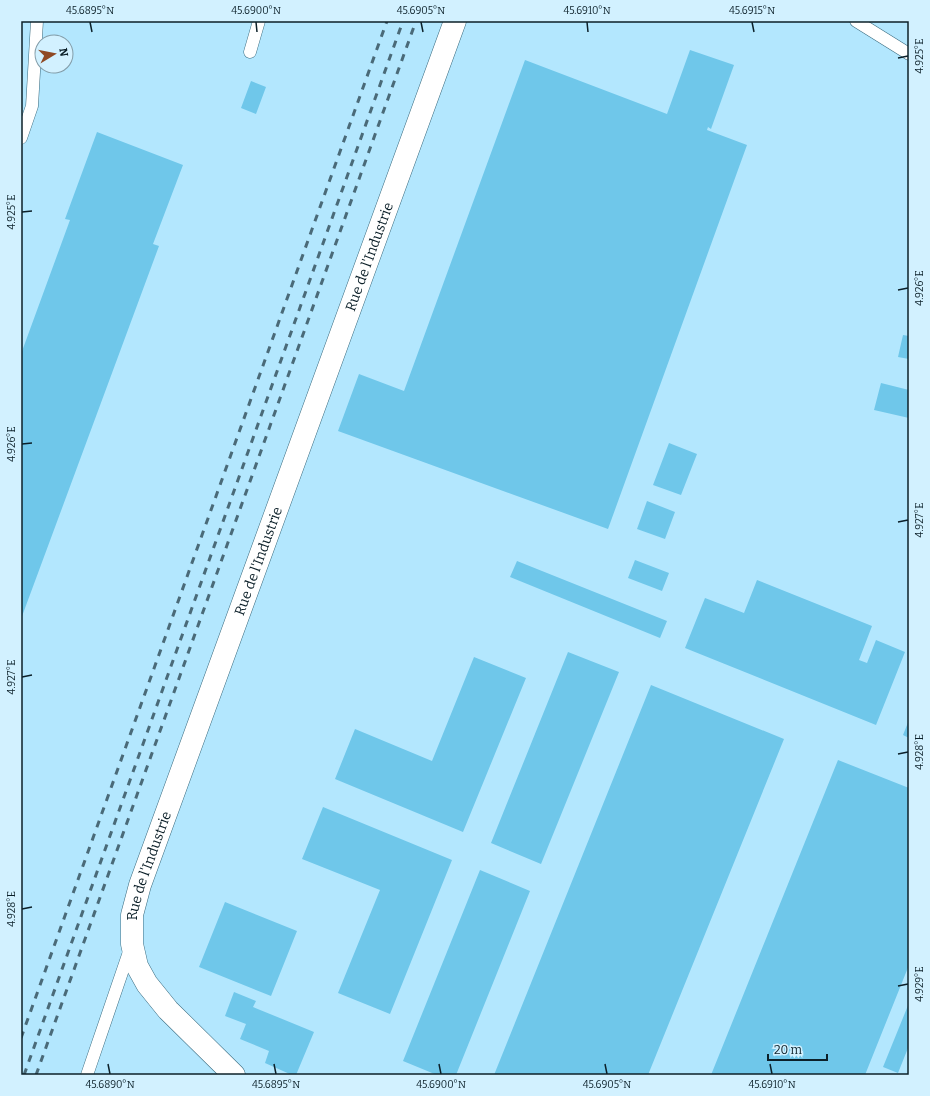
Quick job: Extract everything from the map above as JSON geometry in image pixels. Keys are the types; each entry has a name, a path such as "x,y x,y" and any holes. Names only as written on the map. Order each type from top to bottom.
{"street":[{"name":"Rue de l'Industrie","path":"234,1075 168,1010 147,984 137,966 132,944 132,915 140,885 455,21"}],"lane":[{"path":"21,138 32,106 37,21"},
{"path":"250,52 259,21"},
{"path":"856,21 909,54"},
{"path":"87,1075 132,944"}],"building":[{"path":"690,50 734,65 711,129 708,127 707,130 747,145 608,529 338,431 359,374 404,391 525,60 667,114"},
{"path":"251,81 266,87 256,114 241,108"},
{"path":"97,132 183,165 153,244 159,246 21,619 21,354 70,220 65,219"},
{"path":"903,335 909,336 909,359 898,357"},
{"path":"881,383 909,390 909,418 874,410"},
{"path":"669,443 697,454 681,495 653,485"},
{"path":"647,501 675,512 665,539 637,529"},
{"path":"635,560 669,573 662,591 628,578"},
{"path":"517,561 667,621 660,638 510,577"},
{"path":"757,580 872,626 859,660 867,663 876,640 905,652 876,725 685,648 705,598 744,613"},
{"path":"568,652 619,672 541,864 491,843"},
{"path":"474,657 526,678 463,832 335,779 355,729 432,761"},
{"path":"651,685 784,739 648,1075 494,1075"},
{"path":"909,720 909,738 903,735"},
{"path":"838,760 909,788 909,965 865,1075 711,1075"},
{"path":"323,807 452,860 390,1014 338,993 380,890 302,859"},
{"path":"480,870 530,891 456,1075 437,1075 403,1061"},
{"path":"225,902 297,931 271,996 199,967"},
{"path":"234,992 256,1001 253,1007 314,1032 296,1075 292,1075 265,1063 269,1051 240,1039 246,1024 225,1016"},
{"path":"909,1003 909,1048 898,1073 883,1067"}],"railway":[{"path":"21,1038 387,21"},
{"path":"24,1075 403,21"},
{"path":"36,1075 416,21"}]}
